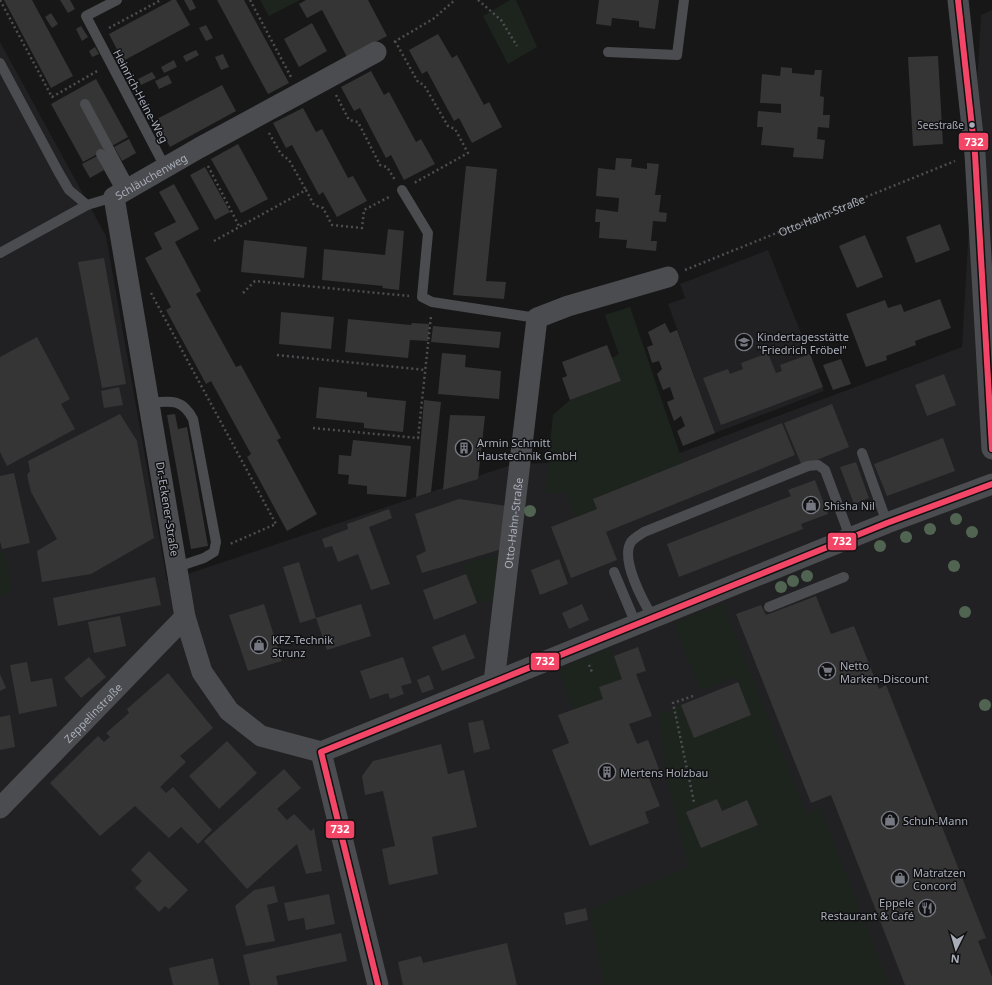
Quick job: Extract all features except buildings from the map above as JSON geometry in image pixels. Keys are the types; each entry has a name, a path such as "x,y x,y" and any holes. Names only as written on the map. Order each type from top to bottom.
{"street":[{"path":"958,0 975,154 992,449"},
{"name":"Schläuchenweg","path":"122,192 326,78 376,52"},
{"name":"Dr.-Eckener-Straße","path":"122,192 150,404 185,617 202,672 229,711 261,736 320,752"},
{"path":"537,318 568,306 668,276"},
{"name":"Otto-Hahn-Straße","path":"494,682 537,318"},
{"path":"378,985 320,752 850,537 992,484"},
{"name":"Zeppelinstraße","path":"0,808 185,617"}],"lane":[{"name":"Heinrich-Heine-Weg","path":"117,0 86,16 165,167"},
{"path":"608,52 677,55 684,0"},
{"path":"0,63 69,190 87,205"},
{"path":"85,104 122,192"},
{"path":"101,154 122,192"},
{"path":"401,190 428,234 422,297 432,302 537,318"},
{"name":"Schläuchenweg","path":"0,254 87,205 122,192"},
{"path":"150,404 165,402 179,403 188,409 193,419 216,542 214,552 204,558 177,567"},
{"path":"862,453 887,523"},
{"path":"644,621 628,564 630,544 644,532 808,466 818,465 824,470 850,537"},
{"path":"614,572 644,621"},
{"path":"769,607 844,577"}],"path":[{"path":"0,0 52,97 110,63"},
{"path":"96,36 162,0"},
{"path":"250,0 300,93"},
{"path":"376,52 433,19 455,0"},
{"path":"478,0 500,20 517,46"},
{"path":"259,115 281,154 289,160 314,205 323,208 332,225 362,228 364,210 468,153 455,129 448,126 424,85 418,82 395,41"},
{"path":"326,78 350,120 358,122 380,165 387,167 401,190"},
{"path":"199,148 239,226"},
{"name":"Otto-Hahn-Straße","path":"668,276 975,154"},
{"path":"214,241 306,190"},
{"path":"243,293 255,281 422,297"},
{"path":"149,288 276,524 214,552"},
{"path":"312,428 418,438 432,302"},
{"path":"277,355 425,370"},
{"path":"693,696 673,703 694,802"}],"shaded area":[{"path":"260,0 300,0 269,16"},
{"path":"510,0 516,0 537,47 508,64 483,16"},
{"path":"992,10 992,985 0,985 0,42 106,236 167,581 514,464 661,460 962,347 981,15"},
{"name":"Kindertagesstätte \"Friedrich Fröbel\"","path":"768,250 824,391 715,433 668,304 685,298 680,284"},
{"path":"630,307 683,463 593,499 597,509 575,517 566,493 545,494 553,415 570,400 621,381 612,358 619,354 605,315"},
{"path":"0,552 5,552 12,591 0,596"},
{"path":"501,554 499,600 477,603 462,564"},
{"path":"723,604 806,814 820,808 889,985 604,985 589,909 688,867 666,775 658,715 681,705 694,738 751,715 736,677 700,690 674,623","holes":["717,799 722,811 747,801 761,831 759,832 756,825 701,848 686,812"]},
{"path":"611,648 622,679 599,687 603,699 572,710 558,668"}],"transit line":[{"name":"732","path":"958,0 975,154 992,449"},
{"name":"732","path":"378,985 321,752 887,523 992,484"}],"place":[{"name":"Seestraße","path":"972,125"},
{"name":"Kindertagesstätte \"Friedrich Fröbel\"","path":"744,342"},
{"name":"Armin Schmitt Haustechnik GmbH","path":"464,448"},
{"name":"Shisha Nil","path":"811,505"},
{"name":"KFZ-Technik Strunz","path":"259,645"},
{"name":"Netto Marken-Discount","path":"827,671"},
{"name":"Mertens Holzbau","path":"607,772"},
{"name":"Schuh-Mann","path":"890,820"},
{"name":"Matratzen Concord","path":"900,878"},
{"name":"Eppele Restaurant & Café","path":"927,908"}]}
